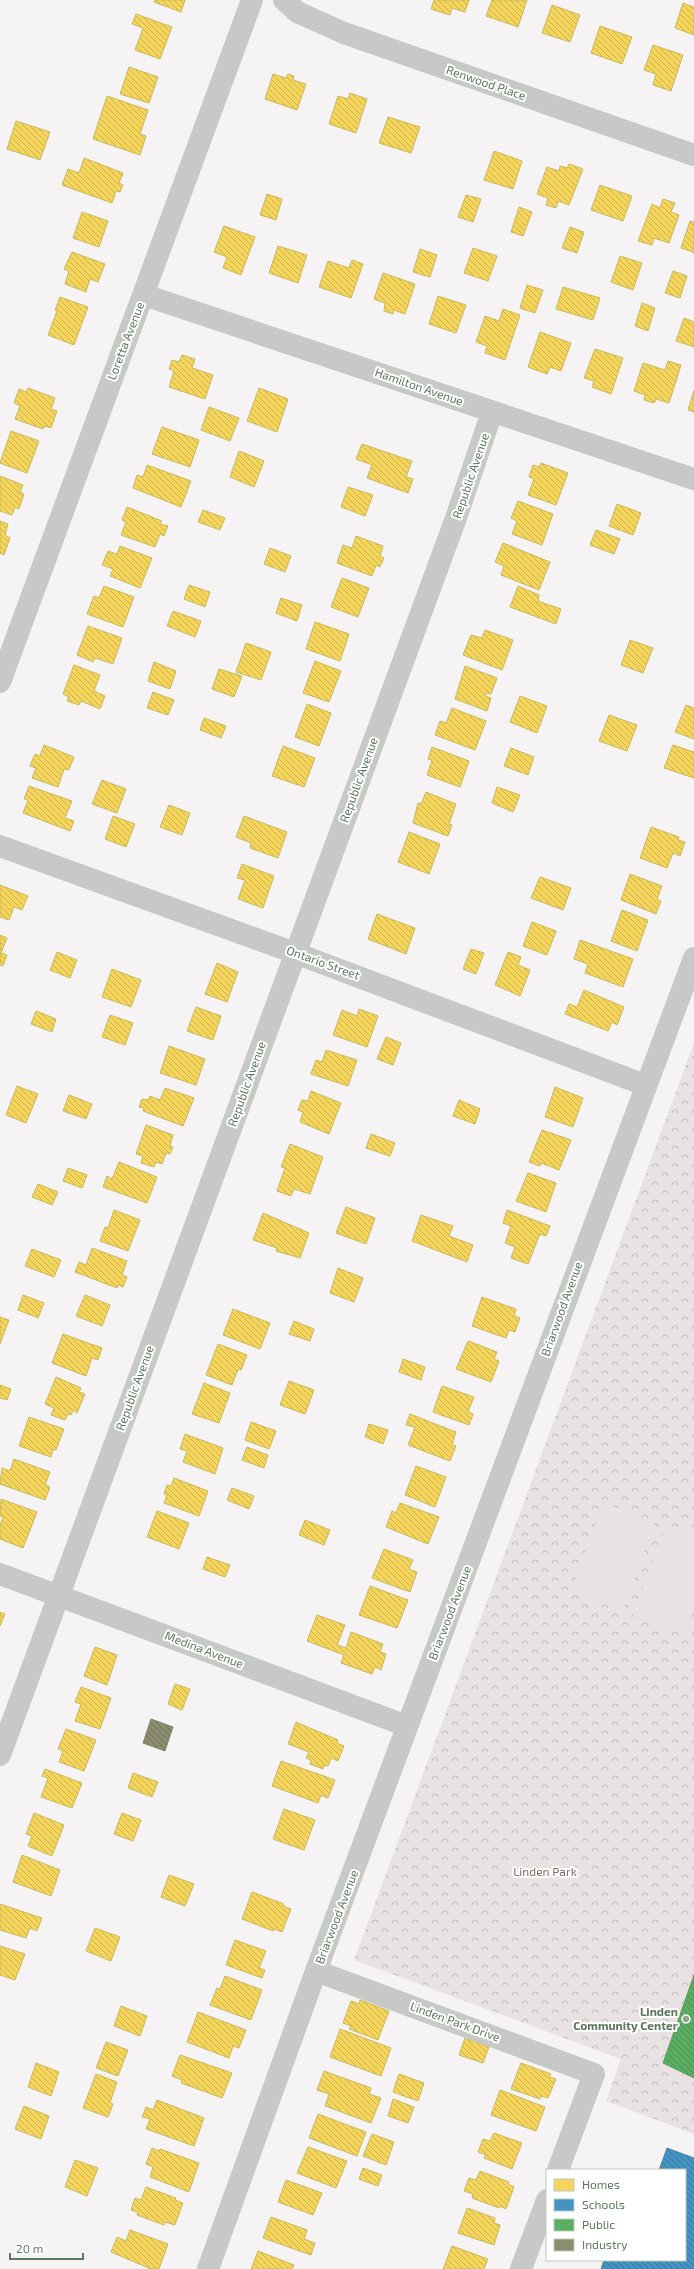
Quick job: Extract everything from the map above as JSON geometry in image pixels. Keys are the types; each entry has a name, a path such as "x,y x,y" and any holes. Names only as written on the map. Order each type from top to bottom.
{"street":[{"name":"Loretta Avenue","path":"0,682 252,0"},
{"name":"Renwood Place","path":"284,0 297,12 344,33 694,155"},
{"name":"Hamilton Avenue","path":"144,295 694,479"},
{"name":"Republic Avenue","path":"0,1755 453,525 492,412"},
{"name":"Ontario Street","path":"0,846 295,952 645,1085"},
{"name":"Briarwood Avenue","path":"208,2269 316,1971 334,1927 645,1085 694,958"},
{"name":"Medina Avenue","path":"0,1574 407,1726"},
{"name":"Linden Park Drive","path":"316,1971 594,2074 558,2169"},
{"path":"521,2269 546,2203"}],"green space":[{"name":"Linden Park","path":"694,1043 694,2134 606,2101 621,2059 354,1960"},
{"path":"604,1503 655,1522 622,1611 571,1592"},
{"path":"666,1526 694,1536 694,1609 685,1634 633,1615"}],"building: Homes":[{"path":"155,0 185,0 181,12 154,2"},
{"path":"434,0 469,0 465,12 452,8 450,15 431,9"},
{"path":"492,0 527,0 518,27 486,16"},
{"path":"683,3 694,7 694,35 675,28"},
{"path":"552,5 580,15 570,42 542,33"},
{"path":"136,14 172,27 160,59 135,50 143,28 132,24"},
{"path":"600,26 632,37 622,64 591,53"},
{"path":"653,45 683,55 671,91 653,85 656,74 644,70"},
{"path":"129,67 158,77 149,103 120,94"},
{"path":"273,74 286,78 288,74 294,76 293,80 306,84 297,110 265,99"},
{"path":"350,93 367,99 356,133 329,124 338,96 348,99"},
{"path":"107,96 148,110 140,134 146,136 140,155 93,139"},
{"path":"388,117 420,127 411,153 379,143"},
{"path":"16,121 50,132 40,160 7,149"},
{"path":"494,151 522,161 513,189 484,180"},
{"path":"84,158 123,173 119,183 123,185 120,192 116,191 112,203 62,185 68,169 79,173"},
{"path":"569,164 583,169 569,205 558,201 556,208 546,205 548,198 537,194 547,167 559,171 560,166 567,168"},
{"path":"600,185 632,196 623,221 591,210"},
{"path":"267,194 282,199 276,220 260,215"},
{"path":"466,195 481,199 473,222 458,217"},
{"path":"663,199 675,203 671,212 679,215 669,243 654,238 652,245 638,241 652,204 660,208"},
{"path":"519,207 532,212 523,236 511,232"},
{"path":"82,212 108,221 99,247 73,238"},
{"path":"690,221 694,222 694,254 693,252 681,248"},
{"path":"224,226 255,237 241,275 223,268 227,257 214,252"},
{"path":"570,227 584,232 577,253 562,248"},
{"path":"278,246 307,255 298,283 269,273"},
{"path":"473,248 497,256 488,281 464,273"},
{"path":"420,249 437,255 430,277 413,272"},
{"path":"72,252 105,264 98,282 90,279 86,292 65,284 69,271 64,269"},
{"path":"620,256 642,263 633,290 611,282"},
{"path":"352,260 363,264 351,298 319,287 328,261 349,268"},
{"path":"673,271 687,276 680,298 665,293"},
{"path":"383,273 415,284 405,314 394,310 393,314 384,311 385,303 374,299"},
{"path":"527,285 543,290 535,313 520,308"},
{"path":"563,287 600,298 593,320 556,309"},
{"path":"438,296 466,305 456,333 429,324"},
{"path":"60,297 88,307 74,345 48,335 57,311 55,310"},
{"path":"642,303 655,308 648,331 635,326"},
{"path":"503,309 520,315 505,360 485,353 487,346 476,342 485,316 499,321"},
{"path":"684,318 694,322 694,347 676,341"},
{"path":"540,332 571,343 561,371 550,367 547,374 528,367"},
{"path":"595,349 623,358 611,394 592,387 594,381 584,378"},
{"path":"182,355 195,359 192,368 213,375 205,399 169,387 174,371 169,369 172,360 179,362"},
{"path":"668,361 681,365 669,403 656,399 654,403 644,400 645,395 634,391 643,363 665,370"},
{"path":"28,388 55,398 51,409 57,411 51,428 45,426 43,429 15,419 20,406 14,403 19,389 26,392"},
{"path":"259,388 288,399 277,432 247,421"},
{"path":"694,390 694,412 688,410"},
{"path":"209,407 239,418 230,441 201,430"},
{"path":"162,427 199,440 190,467 152,454"},
{"path":"11,431 39,441 27,473 0,463"},
{"path":"362,444 412,461 406,477 413,479 408,493 367,478 372,465 356,459"},
{"path":"239,451 264,461 254,487 230,477"},
{"path":"541,463 568,473 556,505 528,495 534,479 529,477 533,465 539,467"},
{"path":"147,465 191,481 181,507 133,488 137,475 143,477"},
{"path":"0,476 23,485 20,492 24,494 19,509 15,507 12,515 0,511"},
{"path":"348,487 373,495 365,516 341,507"},
{"path":"518,501 553,514 542,545 512,534 517,521 511,518"},
{"path":"617,504 641,513 633,535 609,526"},
{"path":"127,507 162,521 160,524 168,526 164,536 160,534 155,547 121,535 126,522 122,520"},
{"path":"203,510 225,518 220,530 198,522"},
{"path":"0,521 8,524 5,535 10,538 4,555 0,553"},
{"path":"596,530 620,539 614,554 590,545"},
{"path":"356,536 383,546 380,556 384,558 380,567 376,565 372,576 337,563 343,545 352,548"},
{"path":"503,543 550,562 539,590 501,575 504,566 495,562"},
{"path":"120,546 152,558 140,588 110,576 113,569 102,565 108,551 117,554"},
{"path":"270,548 291,556 285,572 264,564"},
{"path":"342,578 369,588 358,617 331,607"},
{"path":"189,585 210,592 205,607 184,599"},
{"path":"104,586 134,597 123,627 87,614 94,596 99,598"},
{"path":"518,586 539,595 538,601 561,609 556,624 510,607"},
{"path":"281,598 302,605 297,621 276,613"},
{"path":"173,611 201,621 195,637 167,626"},
{"path":"315,622 349,634 340,661 306,649"},
{"path":"88,626 122,638 113,664 95,658 93,662 77,655"},
{"path":"485,630 513,640 502,670 463,655 471,635 482,638"},
{"path":"630,640 653,648 643,673 621,665"},
{"path":"246,643 271,652 261,680 236,672"},
{"path":"315,661 341,671 329,702 303,693"},
{"path":"154,662 176,671 170,689 148,681"},
{"path":"74,665 100,675 94,691 105,696 100,709 81,701 79,705 67,701 69,697 63,694"},
{"path":"465,666 497,678 491,694 487,693 485,696 491,698 487,711 455,699"},
{"path":"219,669 242,676 234,697 212,689"},
{"path":"153,692 174,700 168,715 147,708"},
{"path":"520,696 547,706 537,733 510,722"},
{"path":"307,704 331,713 319,746 295,737"},
{"path":"686,705 694,708 694,739 675,732"},
{"path":"452,708 486,721 475,750 435,735 440,721 446,723"},
{"path":"609,715 637,725 627,751 599,741"},
{"path":"204,718 226,726 221,738 200,730"},
{"path":"44,745 74,757 69,770 64,769 58,787 32,778 36,768 30,766 35,754 40,756"},
{"path":"673,745 694,752 694,778 664,768"},
{"path":"283,746 315,758 304,787 272,776"},
{"path":"432,747 469,761 460,787 427,775 432,760 428,759"},
{"path":"511,748 534,757 528,775 504,766"},
{"path":"102,780 126,789 117,813 92,804"},
{"path":"29,786 72,801 65,818 74,821 70,831 23,813 28,800 24,799"},
{"path":"497,787 520,795 513,812 492,803"},
{"path":"426,792 456,804 449,824 452,825 448,836 413,823 418,803 421,804"},
{"path":"169,805 190,813 182,835 160,827"},
{"path":"113,816 135,824 126,847 105,839"},
{"path":"244,816 287,832 278,858 250,848 251,843 236,837"},
{"path":"651,827 679,837 678,840 685,842 680,856 673,853 667,868 640,858"},
{"path":"409,832 440,844 429,874 398,862"},
{"path":"242,864 274,876 263,908 238,899 245,880 237,878"},
{"path":"630,874 662,886 657,899 661,901 656,914 621,900"},
{"path":"540,877 571,888 563,910 531,898"},
{"path":"0,885 28,896 22,910 14,907 9,920 0,917"},
{"path":"622,910 648,920 637,951 611,941"},
{"path":"377,914 415,928 406,954 368,939"},
{"path":"532,922 556,931 547,955 523,946"},
{"path":"0,935 7,938 1,953 7,955 3,966 0,965"},
{"path":"580,940 633,959 623,987 585,973 588,964 574,959"},
{"path":"471,949 484,953 476,974 463,969"},
{"path":"57,952 77,960 70,978 50,970"},
{"path":"508,952 521,957 518,965 530,970 520,996 495,985"},
{"path":"217,963 238,972 227,1002 205,994"},
{"path":"112,969 141,980 131,1007 102,997"},
{"path":"584,990 624,1007 617,1025 612,1022 608,1031 565,1014 569,1004 577,1007"},
{"path":"196,1007 221,1016 213,1040 187,1031"},
{"path":"359,1009 378,1016 367,1047 333,1035 342,1010 357,1016"},
{"path":"36,1011 56,1019 52,1032 31,1024"},
{"path":"110,1015 133,1023 125,1045 102,1037"},
{"path":"386,1037 401,1043 393,1065 377,1059"},
{"path":"169,1046 205,1059 196,1085 160,1073"},
{"path":"326,1050 357,1060 348,1086 311,1074 316,1060 322,1062"},
{"path":"17,1086 38,1094 26,1123 6,1115"},
{"path":"555,1087 583,1098 573,1127 545,1117"},
{"path":"165,1088 194,1098 183,1126 143,1111 144,1108 139,1107 142,1099 148,1100 150,1096 160,1100"},
{"path":"311,1091 341,1103 329,1134 300,1122 303,1112 298,1110 302,1100 308,1101"},
{"path":"69,1095 92,1104 86,1119 63,1111"},
{"path":"459,1100 480,1109 475,1124 453,1116"},
{"path":"146,1125 173,1135 170,1146 173,1147 170,1154 166,1153 162,1164 156,1162 154,1167 141,1163 143,1156 136,1154"},
{"path":"542,1130 571,1140 559,1170 541,1163 540,1166 529,1162"},
{"path":"371,1134 395,1143 390,1156 366,1148"},
{"path":"290,1144 323,1157 310,1194 294,1189 291,1196 277,1191 285,1168 281,1167"},
{"path":"119,1162 157,1177 147,1203 103,1187 107,1176 112,1179"},
{"path":"68,1168 87,1175 82,1188 63,1181"},
{"path":"528,1173 556,1183 546,1212 516,1201"},
{"path":"38,1184 58,1192 52,1205 32,1197"},
{"path":"346,1207 375,1218 366,1244 336,1233"},
{"path":"114,1210 140,1220 128,1251 100,1241 105,1227 108,1228"},
{"path":"507,1210 550,1226 546,1236 540,1234 528,1264 511,1258 515,1247 505,1243 511,1226 503,1223"},
{"path":"263,1213 309,1233 300,1258 276,1251 277,1248 253,1240"},
{"path":"421,1215 453,1226 449,1236 473,1245 467,1262 412,1241"},
{"path":"92,1248 127,1261 122,1275 127,1277 123,1287 118,1285 117,1288 75,1272 79,1262 86,1265"},
{"path":"32,1249 61,1260 54,1277 25,1266"},
{"path":"338,1268 363,1278 354,1302 330,1293"},
{"path":"23,1295 44,1303 38,1318 18,1310"},
{"path":"85,1295 110,1305 102,1326 76,1316"},
{"path":"482,1297 516,1309 514,1316 520,1318 515,1332 509,1330 506,1338 472,1326"},
{"path":"233,1309 270,1323 260,1349 223,1335"},
{"path":"0,1317 9,1320 0,1344"},
{"path":"294,1321 314,1329 310,1341 289,1334"},
{"path":"63,1334 102,1348 98,1360 92,1358 86,1376 52,1363"},
{"path":"468,1341 497,1352 494,1359 499,1361 491,1382 456,1369"},
{"path":"218,1344 247,1355 241,1370 238,1369 232,1385 206,1375"},
{"path":"403,1359 425,1367 421,1380 399,1372"},
{"path":"56,1377 81,1388 79,1392 85,1394 77,1413 73,1410 71,1415 68,1414 65,1420 51,1415 54,1408 45,1404"},
{"path":"289,1381 314,1390 305,1414 280,1405"},
{"path":"204,1383 230,1393 219,1423 192,1414"},
{"path":"0,1385 11,1389 7,1400 0,1398"},
{"path":"442,1386 474,1397 468,1412 473,1414 469,1425 433,1412"},
{"path":"410,1414 456,1432 452,1445 456,1446 450,1461 408,1445 415,1427 406,1425"},
{"path":"29,1417 64,1429 56,1450 53,1449 51,1457 19,1446"},
{"path":"251,1422 276,1431 269,1449 245,1440"},
{"path":"369,1424 388,1430 383,1444 365,1437"},
{"path":"185,1434 223,1448 215,1474 183,1462 187,1451 180,1449"},
{"path":"247,1447 268,1455 264,1468 242,1460"},
{"path":"14,1459 50,1472 45,1485 50,1487 45,1500 0,1484 2,1468 10,1471"},
{"path":"416,1466 446,1477 435,1507 405,1495"},
{"path":"174,1478 208,1491 199,1516 164,1503 167,1495 164,1494 167,1485 171,1486"},
{"path":"232,1488 254,1496 249,1509 227,1500"},
{"path":"1,1499 37,1512 23,1548 0,1539 0,1525 3,1517 0,1516"},
{"path":"400,1503 439,1517 428,1544 386,1527 392,1511 396,1513"},
{"path":"157,1511 189,1523 179,1549 147,1537"},
{"path":"305,1520 330,1530 324,1545 299,1535"},
{"path":"384,1549 413,1560 409,1569 417,1572 410,1592 372,1578"},
{"path":"207,1557 230,1565 225,1577 203,1569"},
{"path":"370,1586 408,1600 397,1628 359,1615"},
{"path":"0,1612 5,1614 0,1626"},
{"path":"317,1615 345,1625 337,1645 346,1648 351,1632 383,1644 380,1652 386,1654 381,1670 375,1667 372,1674 341,1663 344,1655 307,1641"},
{"path":"95,1647 117,1655 107,1685 84,1676"},
{"path":"175,1684 190,1689 182,1710 168,1704"},
{"path":"81,1687 111,1698 100,1729 75,1721 81,1704 75,1702"},
{"path":"296,1722 338,1740 337,1743 344,1746 338,1761 331,1758 328,1766 324,1765 323,1769 310,1764 311,1760 306,1758 309,1752 288,1744"},
{"path":"66,1729 96,1740 84,1771 59,1762 63,1751 58,1749"},
{"path":"281,1761 335,1780 328,1798 321,1795 318,1803 272,1786"},
{"path":"45,1769 82,1783 72,1808 41,1797 48,1778 42,1776"},
{"path":"133,1773 158,1782 152,1797 128,1788"},
{"path":"284,1809 315,1820 304,1850 273,1839"},
{"path":"34,1813 64,1825 52,1856 28,1846 32,1836 26,1834"},
{"path":"122,1813 141,1820 133,1841 114,1834"},
{"path":"22,1855 60,1870 51,1896 13,1882"},
{"path":"169,1875 194,1884 185,1906 161,1897"},
{"path":"252,1892 284,1904 283,1906 291,1909 282,1932 274,1929 273,1931 242,1919"},
{"path":"0,1904 42,1918 37,1931 30,1928 26,1938 0,1930"},
{"path":"95,1928 120,1937 111,1961 86,1951"},
{"path":"235,1940 266,1951 259,1968 265,1970 262,1978 226,1965"},
{"path":"0,1946 25,1954 15,1980 0,1975"},
{"path":"225,1976 262,1990 251,2020 210,2005 217,1988 220,1989"},
{"path":"360,2000 389,2011 378,2040 349,2029 351,2026 343,2023 351,2001 359,2004"},
{"path":"121,2006 147,2016 140,2036 114,2026"},
{"path":"198,2012 246,2030 239,2048 233,2046 229,2058 187,2042"},
{"path":"340,2029 391,2048 381,2076 330,2057"},
{"path":"465,2038 489,2047 483,2063 459,2055"},
{"path":"106,2042 128,2050 118,2076 96,2068"},
{"path":"180,2055 232,2073 222,2098 181,2083 182,2080 172,2076"},
{"path":"36,2063 59,2072 51,2096 28,2087"},
{"path":"521,2063 551,2074 549,2077 556,2079 548,2098 541,2096 540,2099 511,2089"},
{"path":"324,2071 371,2088 369,2094 381,2098 371,2123 325,2106 329,2094 317,2090"},
{"path":"96,2074 117,2082 110,2103 113,2104 108,2117 83,2108"},
{"path":"399,2074 424,2083 418,2101 393,2092"},
{"path":"500,2090 545,2107 536,2131 491,2115"},
{"path":"393,2099 414,2107 408,2123 388,2116"},
{"path":"157,2100 204,2118 194,2146 146,2129 150,2119 142,2117 146,2107 153,2110"},
{"path":"24,2106 49,2116 41,2139 15,2129"},
{"path":"318,2114 366,2132 357,2156 309,2138"},
{"path":"494,2133 522,2143 512,2169 484,2158 486,2155 478,2152 483,2139 490,2141"},
{"path":"372,2134 394,2142 386,2165 363,2156"},
{"path":"308,2147 347,2161 336,2188 297,2173"},
{"path":"152,2148 159,2151 160,2149 199,2163 189,2192 150,2177 153,2167 146,2164"},
{"path":"75,2160 98,2168 87,2196 65,2187"},
{"path":"363,2168 382,2175 378,2186 359,2179"},
{"path":"480,2171 509,2182 508,2184 514,2187 506,2209 500,2206 499,2208 472,2198 473,2194 464,2191 469,2178 476,2180"},
{"path":"286,2180 322,2193 313,2215 278,2202"},
{"path":"146,2187 176,2198 175,2200 183,2203 175,2225 165,2222 164,2225 137,2215 138,2212 131,2210 135,2198 141,2200"},
{"path":"467,2208 495,2218 494,2223 500,2225 494,2245 458,2233"},
{"path":"271,2217 307,2230 304,2239 315,2243 311,2255 263,2238"},
{"path":"130,2230 168,2244 159,2269 151,2269 111,2252 117,2237 126,2241"},
{"path":"452,2246 488,2259 484,2269 443,2269"},
{"path":"258,2251 294,2265 292,2269 251,2269"}],"building: Schools":[{"path":"667,2148 694,2158 694,2269 601,2269 604,2261 686,2261 686,2169 659,2169"}],"building: Public":[{"name":"Linden Community Center","path":"694,1975 694,2078 663,2063"}],"building: Industry":[{"path":"151,1719 173,1727 165,1751 143,1743"}],"place":[{"name":"Linden Community Center","path":"686,2019"}]}
